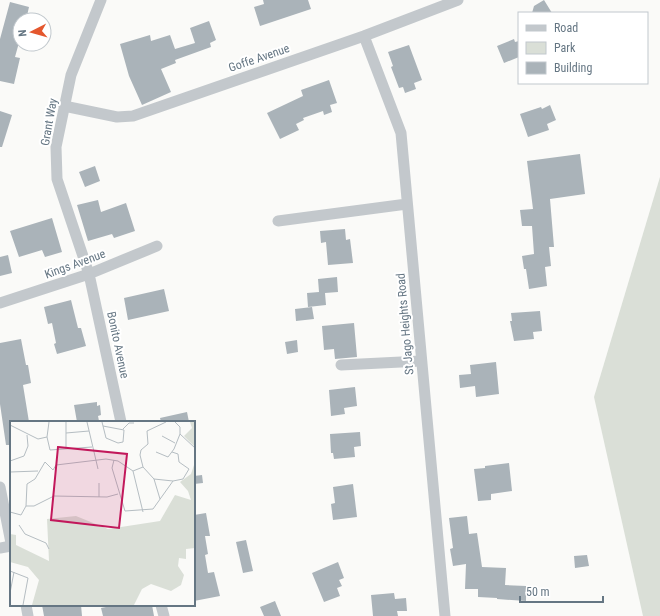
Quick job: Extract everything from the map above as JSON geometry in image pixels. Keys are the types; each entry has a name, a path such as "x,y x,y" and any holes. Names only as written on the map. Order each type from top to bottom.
{"street":[{"name":"Grant Way","path":"89,274 57,179 56,147 71,75 101,0"},
{"name":"Goffe Avenue","path":"64,106 117,117 134,116 364,36 458,0"},
{"name":"St Jago Heights Road","path":"364,36 401,133 445,616"},
{"path":"278,221 407,204"},
{"name":"Kings Avenue","path":"0,303 89,274 157,246"},
{"name":"Bonito Avenue","path":"89,274 121,421"},
{"path":"342,365 421,361"},
{"path":"0,487 10,538"},
{"path":"0,548 10,546"},
{"path":"26,606 28,616"},
{"path":"161,606 164,616"}],"green space":[{"path":"660,177 660,616 643,616 594,397"}],"building":[{"path":"263,0 308,0 311,9 260,26 254,7 264,4"},
{"path":"544,0 551,12 532,12 534,6"},
{"path":"10,2 29,7 28,12 12,12 12,52 16,52 15,57 20,58 14,84 0,81 0,39"},
{"path":"209,21 216,40 210,43 211,47 175,60 176,63 161,69 171,92 142,105 129,76 120,44 150,35 151,41 170,35 175,49 195,43 190,28"},
{"path":"514,39 515,42 518,41 518,57 504,63 497,46"},
{"path":"409,45 422,80 414,83 416,89 405,93 403,87 399,88 391,67 393,66 388,52"},
{"path":"329,80 337,103 330,105 332,112 324,115 323,111 303,118 304,120 296,124 299,130 280,139 267,113 303,96 301,90"},
{"path":"550,105 556,120 547,124 549,130 528,137 520,114 541,107 542,109"},
{"path":"0,111 12,115 2,147 0,147"},
{"path":"580,154 585,194 550,199 554,247 549,247 551,266 545,267 547,286 529,289 526,269 524,269 522,256 534,254 532,226 522,226 520,210 533,209 527,161"},
{"path":"95,166 100,181 85,187 79,172"},
{"path":"98,200 101,212 126,203 135,231 114,238 112,234 88,241 77,205"},
{"path":"52,218 62,252 45,257 42,250 19,257 10,231"},
{"path":"345,229 346,240 350,239 353,263 328,265 326,242 321,243 320,231"},
{"path":"8,255 12,273 0,276 0,257"},
{"path":"337,277 338,292 325,293 326,305 308,307 307,293 319,292 318,279"},
{"path":"164,289 169,311 128,320 124,298"},
{"path":"71,300 78,328 81,328 86,346 57,354 54,344 56,343 52,323 48,324 44,307"},
{"path":"312,307 314,319 296,321 295,309"},
{"path":"540,311 542,331 533,332 534,339 514,341 510,321 512,321 511,313"},
{"path":"354,323 357,357 335,359 334,349 324,350 322,326"},
{"path":"21,339 31,383 23,385 29,421 10,421 10,445 6,445 0,404 0,343"},
{"path":"297,340 298,352 287,354 285,342"},
{"path":"496,362 499,394 476,397 475,386 460,388 459,375 471,374 470,365"},
{"path":"355,387 357,406 344,408 345,414 331,416 329,390"},
{"path":"97,402 97,406 100,405 101,415 98,416 99,421 77,421 74,405"},
{"path":"187,412 189,421 161,421 160,418"},
{"path":"360,432 361,446 354,447 355,457 334,459 333,453 331,453 330,434"},
{"path":"509,463 512,491 491,494 491,500 478,501 474,469"},
{"path":"202,475 203,483 195,484 195,476"},
{"path":"353,484 357,517 333,520 331,504 335,503 333,487"},
{"path":"206,513 210,536 205,536 208,554 205,555 208,573 214,572 220,596 195,601 195,515"},
{"path":"467,516 469,534 477,533 482,567 506,568 505,585 526,586 526,601 478,597 478,589 465,589 466,564 453,566 450,549 453,548 449,518"},
{"path":"246,540 253,571 243,573 236,542"},
{"path":"587,555 589,566 575,568 574,556"},
{"path":"338,562 344,578 339,580 342,586 337,588 340,596 324,602 312,573"},
{"path":"394,593 395,599 406,598 407,611 397,611 398,616 373,616 371,595"},
{"path":"275,601 281,616 264,616 260,607"},
{"path":"42,606 81,606 82,616 44,616"},
{"path":"111,606 152,606 154,616 103,616 101,608"}]}
